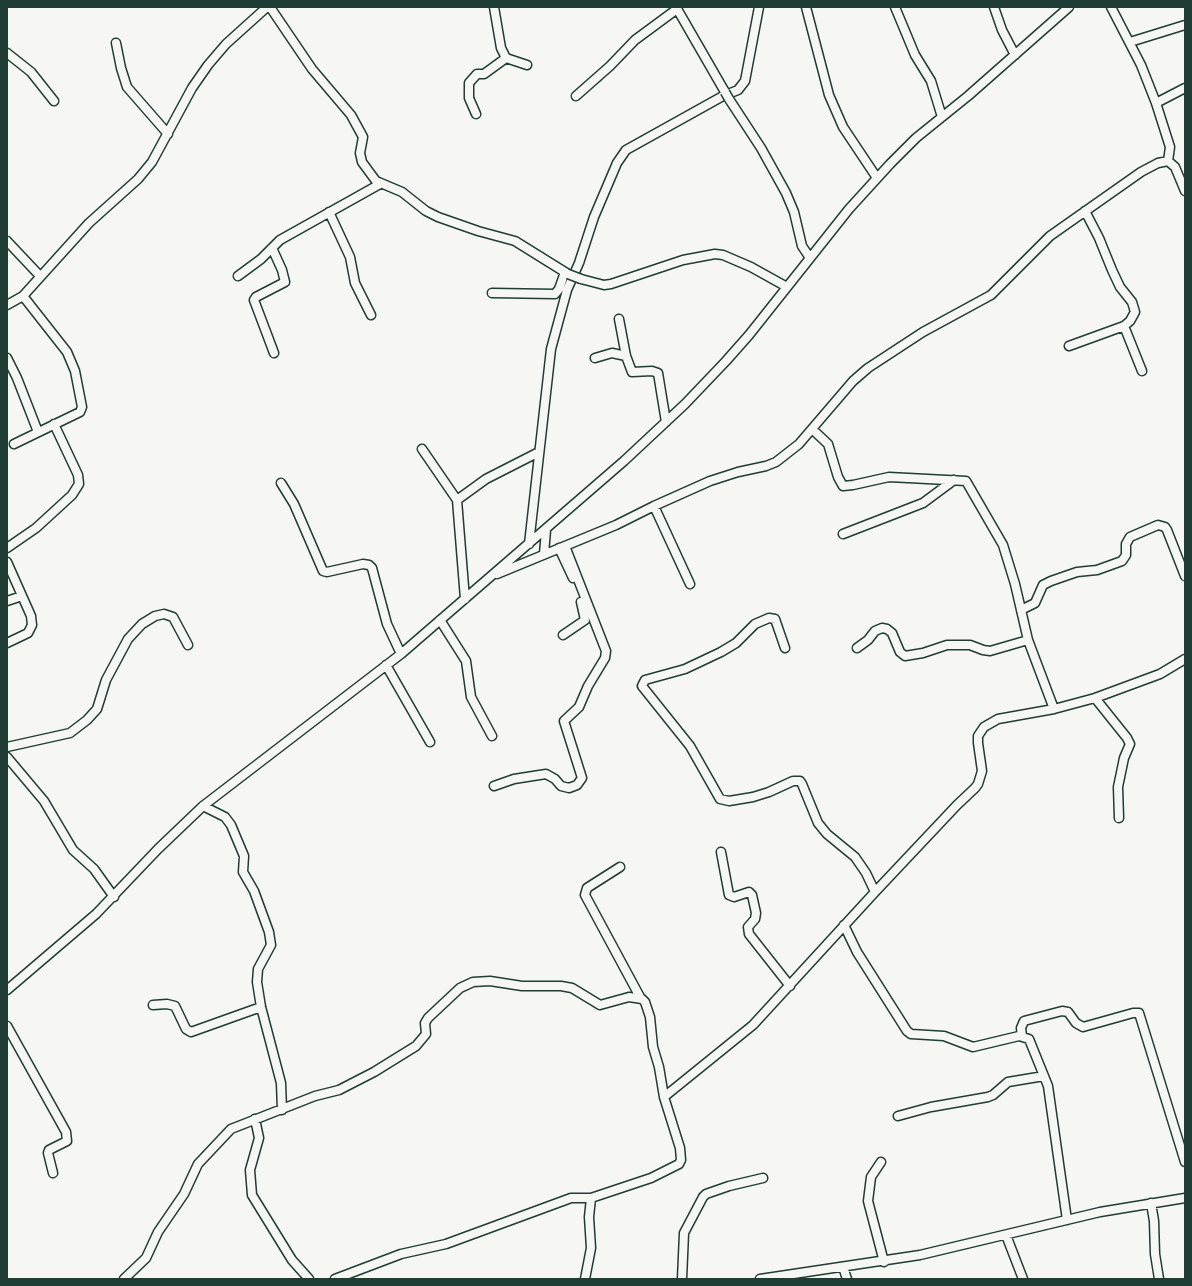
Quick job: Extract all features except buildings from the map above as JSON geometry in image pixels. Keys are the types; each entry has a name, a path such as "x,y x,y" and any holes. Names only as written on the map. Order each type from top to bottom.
{"street":[{"path":"7,305 23,296 89,223 138,179 152,162 192,88 208,64 226,44 268,7 315,73 351,115 363,137 360,153 362,162 371,176 380,184 402,192 426,211 438,217 478,231 515,241 566,273 581,279 604,285 682,260 715,254 723,255 751,267 787,287"},
{"path":"494,7 501,48 506,58 528,65"},
{"path":"529,544 551,349 567,290 579,263 594,217 617,163 626,150 722,96 738,90 745,81 759,7"},
{"path":"806,7 832,102 843,127 877,178"},
{"path":"895,7 915,55 932,81 942,117"},
{"path":"994,7 1002,30 1015,55"},
{"path":"7,990 114,897 158,849 203,806 402,654 488,578 546,530 666,422 726,361 877,178 903,151 1069,7"},
{"path":"1111,7 1130,42 1156,103 1170,147 1168,161"},
{"path":"576,96 610,66 635,40 676,8 727,95 761,148 786,193 794,212 802,246 810,258"},
{"path":"1130,42 1185,25"},
{"path":"116,43 121,68 127,87 168,134"},
{"path":"7,52 31,72 54,101"},
{"path":"476,114 469,98 469,83 477,74 484,74 506,58"},
{"path":"1156,103 1185,88"},
{"path":"1168,161 1175,167 1185,191"},
{"path":"488,578 616,525 710,481 776,462 790,453 853,381 868,368 910,340 991,295 1050,236 1141,172 1158,163 1168,161"},
{"path":"238,276 261,259 280,240 380,184"},
{"path":"1069,346 1124,326 1134,317 1135,308 1118,282 1099,238 1085,211"},
{"path":"329,212 350,257 356,283 371,315"},
{"path":"7,241 40,276"},
{"path":"272,248 282,270 285,282 256,297 254,300 274,353"},
{"path":"492,293 555,294 559,289 566,273"},
{"path":"14,444 82,410 82,403 75,371 67,352 23,296"},
{"path":"620,319 626,356 632,372 652,371 658,373 666,422"},
{"path":"1124,326 1142,371"},
{"path":"595,358 612,353 626,356"},
{"path":"7,358 17,378 38,432"},
{"path":"7,548 36,528 72,495 79,484 78,475 54,424"},
{"path":"812,429 828,444 838,477 843,486 854,486 889,477 954,480 962,479 969,484 997,533 1007,558 1028,640 1054,709"},
{"path":"422,449 457,500 465,599"},
{"path":"457,500 486,479 539,452"},
{"path":"843,534 923,503 954,480"},
{"path":"281,483 294,504 323,571 327,572 363,564 371,566 386,624 402,654"},
{"path":"654,506 690,584"},
{"path":"1021,610 1035,603 1043,585 1051,581 1077,572 1097,570 1122,561 1126,555 1126,544 1130,537 1158,525 1165,527 1167,530 1185,576"},
{"path":"544,554 546,530"},
{"path":"562,547 586,618 581,624 564,635"},
{"path":"494,786 514,779 546,774 551,776 561,786 569,788 578,785 582,778 564,721 579,707 588,686 605,658 606,651 562,547"},
{"path":"7,562 31,616 32,625 28,634 7,643"},
{"path":"7,601 22,596"},
{"path":"7,748 70,733 87,720 98,709 106,680 128,639 142,624 155,616 164,614 173,618 188,645"},
{"path":"785,648 775,619 769,618 755,624 736,642 721,652 685,669 645,680 642,686 690,746 720,799 729,801 760,795 793,781 800,782 818,823 827,834 855,857 866,873 874,892"},
{"path":"440,620 466,661 471,697 492,736"},
{"path":"857,648 868,640 876,631 882,628 888,629 892,633 900,652 905,656 956,645 970,645 990,651 1028,640"},
{"path":"664,1097 753,1025 874,892 978,784 982,771 978,736 984,727 998,719 1054,709 1095,698 1160,674 1185,659"},
{"path":"386,665 430,742"},
{"path":"1095,698 1127,738 1130,744 1124,758 1118,786 1119,818"},
{"path":"7,757 44,801 73,850 94,870 114,897"},
{"path":"203,806 224,817 231,825 244,856 243,872 254,891 269,932 271,945 256,974 261,1008 281,1083 282,1110"},
{"path":"721,852 729,895 734,897 749,892 752,895 756,913 755,919 748,927 749,934 790,986"},
{"path":"335,1279 401,1254 446,1244 571,1198 591,1198 651,1178 679,1164 681,1160 680,1148 664,1097 659,1067 653,1047 650,1017 645,1002 640,997 585,896 587,888 620,867"},
{"path":"844,925 857,952 907,1031 911,1034 944,1036 973,1047 1022,1036 1029,1040 1032,1044 1048,1086 1067,1220"},
{"path":"124,1279 146,1258 158,1232 184,1194 202,1159 231,1129 315,1096 339,1090 374,1072 416,1046 426,1034 425,1023 428,1018 460,988 473,982 490,981 522,986 561,986 572,988 600,1005 629,997 640,997"},
{"path":"153,1005 167,1004 175,1006 186,1029 191,1032 261,1008"},
{"path":"1022,1036 1020,1028 1024,1021 1062,1011 1068,1012 1076,1023 1083,1027 1138,1013 1185,1162"},
{"path":"7,1026 66,1132 67,1141 49,1150 48,1153 53,1173"},
{"path":"898,1116 931,1107 988,1097 993,1095 1008,1082 1044,1076"},
{"path":"255,1119 259,1138 250,1170 252,1194 292,1260 309,1279"},
{"path":"881,1162 871,1177 868,1202 884,1262"},
{"path":"682,1279 684,1233 703,1197 706,1194 729,1186 763,1178"},
{"path":"585,1279 591,1253 589,1217 591,1198"},
{"path":"760,1279 884,1262 920,1255 1121,1207 1185,1198"},
{"path":"1151,1203 1154,1221 1155,1254 1159,1279"},
{"path":"1006,1235 1024,1279"},
{"path":"843,1268 847,1279"}]}
